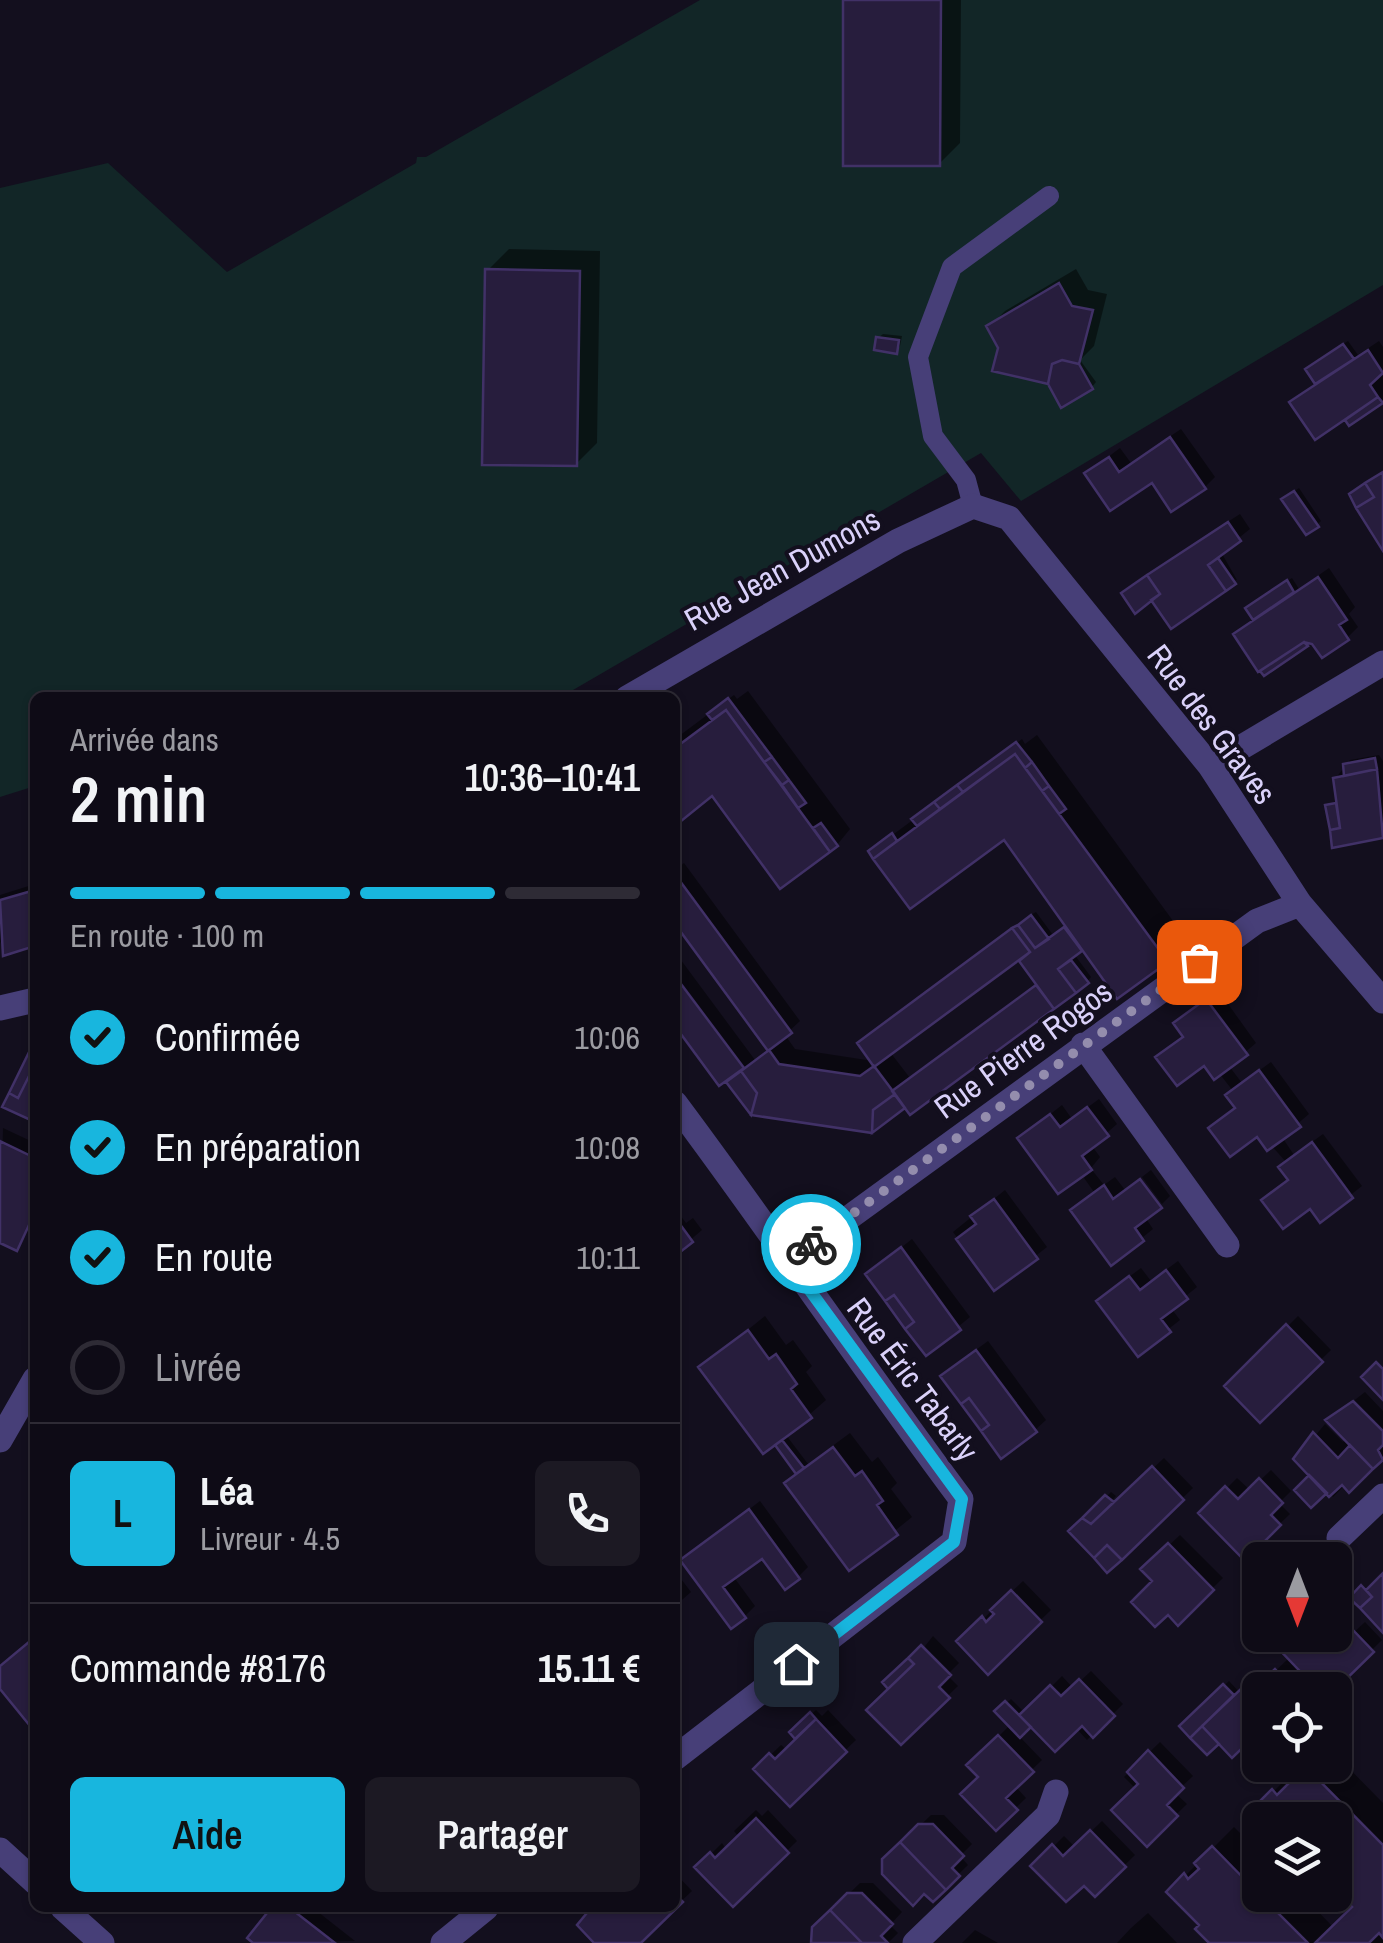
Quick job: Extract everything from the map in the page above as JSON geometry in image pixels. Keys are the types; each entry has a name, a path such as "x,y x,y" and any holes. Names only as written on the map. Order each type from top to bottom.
{"street":[{"name":"Rue Jean Dumons","path":"636,692 677,664 898,542 973,506"},
{"name":"Rue des Graves","path":"973,506 1008,518 1210,766 1300,904 1383,1000"},
{"path":"1210,766 1383,664"},
{"name":"Rue Pierre Rogos","path":"792,1259 1256,921 1300,904"},
{"path":"0,1008 30,1001"},
{"path":"1083,1045 1227,1245"},
{"name":"Rue Éric Tabarly","path":"680,1111 792,1259 830,1322 962,1499 954,1542 680,1754"},
{"path":"0,1440 30,1394"},
{"path":"1339,1538 1383,1496"},
{"path":"915,1943 1048,1814 1056,1792"},
{"path":"0,1850 30,1877"},
{"path":"67,1912 102,1943"},
{"path":"442,1943 481,1912"}],"lane":[{"path":"973,506 966,480 933,436 918,356 952,268 1050,196"}],"green space":[{"path":"700,0 1383,0 1383,285 1021,501 981,453 570,692 30,692 30,788 0,797 0,188 108,163 227,272 416,163 417,157 426,157"}],"building":[{"path":"843,0 941,0 940,166 843,166"},
{"path":"485,269 580,271 577,466 482,465"},
{"path":"1059,283 1072,306 1093,310 1079,364 1062,360 1052,364 1048,384 992,371 998,348 986,326"},
{"path":"876,337 899,340 897,354 874,350"},
{"path":"1343,344 1354,359 1315,384 1305,369"},
{"path":"1368,350 1383,373 1370,385 1378,397 1315,440 1289,402"},
{"path":"1062,360 1079,364 1093,389 1061,408 1048,384 1052,364"},
{"path":"1378,397 1383,403 1349,426 1345,420"},
{"path":"1170,437 1206,489 1171,512 1152,483 1110,511 1084,473 1109,457 1119,472"},
{"path":"1383,472 1383,551 1356,508 1374,497 1365,483"},
{"path":"1365,483 1374,497 1356,508 1349,494"},
{"path":"1294,491 1319,527 1306,535 1281,499"},
{"path":"1228,522 1241,541 1208,565 1226,591 1171,629 1151,600 1160,594 1147,575"},
{"path":"1218,558 1236,584 1226,591 1208,565"},
{"path":"1147,575 1160,594 1135,614 1121,593"},
{"path":"1318,577 1347,620 1339,625 1349,640 1322,658 1312,644 1304,642 1258,672 1233,634"},
{"path":"1287,580 1294,592 1253,620 1245,608"},
{"path":"1304,642 1308,646 1264,676 1260,671"},
{"path":"728,698 772,757 764,762 726,710 712,720 707,714"},
{"path":"726,710 830,852 780,889 712,796 680,822 680,744"},
{"path":"1016,742 1032,762 1025,768 1015,754 963,792 957,785"},
{"path":"1015,754 1168,962 1117,999 1004,840 910,909 873,859"},
{"path":"772,757 789,780 782,785 764,762"},
{"path":"1375,758 1377,769 1344,776 1343,764"},
{"path":"1032,762 1049,786 1042,791 1025,768"},
{"path":"1377,769 1383,838 1332,848 1330,830 1340,828 1333,778"},
{"path":"789,780 806,803 798,808 782,785"},
{"path":"957,785 963,792 940,809 934,802"},
{"path":"1049,786 1066,809 1059,814 1042,791"},
{"path":"934,802 940,809 917,826 911,819"},
{"path":"1336,803 1340,828 1330,830 1325,805"},
{"path":"821,823 838,846 830,852 813,828"},
{"path":"892,833 897,841 873,859 868,851"},
{"path":"680,881 792,1033 768,1051 680,931"},
{"path":"30,891 30,948 3,956 0,900"},
{"path":"1031,915 1049,939 1035,948 1018,925"},
{"path":"1018,925 1035,948 1064,927 1082,951 1058,969 1076,993 1054,1009 1019,961 1030,952 1012,928"},
{"path":"1012,928 1030,952 874,1067 857,1043"},
{"path":"1071,960 1089,983 1076,993 1058,969"},
{"path":"680,983 744,1068 719,1086 680,1033"},
{"path":"1036,985 1054,1009 910,1115 892,1091"},
{"path":"1206,999 1248,1055 1214,1080 1204,1066 1177,1086 1155,1057 1183,1037 1173,1023"},
{"path":"30,1050 30,1074 18,1098 9,1093"},
{"path":"769,1050 779,1064 860,1076 874,1066 895,1094 873,1110 872,1133 751,1115 757,1093 741,1071"},
{"path":"1259,1070 1301,1127 1267,1151 1257,1137 1230,1157 1208,1128 1235,1108 1225,1095"},
{"path":"741,1071 757,1093 751,1115 726,1082"},
{"path":"30,1074 30,1120 2,1107 9,1093 18,1098"},
{"path":"895,1094 905,1108 872,1133 873,1110"},
{"path":"1087,1107 1109,1136 1082,1156 1092,1170 1058,1194 1017,1138 1050,1114 1060,1127"},
{"path":"0,1141 30,1156 30,1223 17,1251 0,1243"},
{"path":"1312,1142 1353,1198 1320,1223 1310,1209 1283,1229 1261,1200 1288,1180 1278,1167"},
{"path":"1140,1179 1162,1208 1135,1228 1144,1241 1111,1266 1070,1210 1104,1185 1113,1199"},
{"path":"994,1199 1038,1259 994,1291 956,1239 976,1224 970,1216"},
{"path":"680,1228 693,1242 680,1252"},
{"path":"901,1247 961,1330 926,1356 905,1329 914,1322 894,1295 885,1301 865,1274"},
{"path":"1166,1270 1188,1299 1161,1319 1171,1332 1138,1357 1096,1301 1129,1276 1140,1290"},
{"path":"894,1295 914,1322 905,1329 885,1301"},
{"path":"1286,1324 1323,1362 1260,1423 1224,1386"},
{"path":"748,1330 769,1359 776,1354 797,1384 791,1389 812,1418 763,1454 698,1367"},
{"path":"976,1350 1037,1432 1001,1459 981,1431 989,1425 969,1398 961,1404 940,1376"},
{"path":"1376,1362 1383,1369 1383,1400 1361,1377"},
{"path":"969,1398 989,1425 981,1431 961,1404"},
{"path":"1353,1401 1383,1431 1383,1445 1378,1450 1383,1460 1373,1469 1325,1420"},
{"path":"1313,1432 1338,1458 1350,1445 1373,1469 1349,1493 1342,1485 1329,1497 1293,1459"},
{"path":"782,1440 804,1468 796,1474 775,1445"},
{"path":"833,1447 855,1476 862,1471 883,1501 877,1505 898,1535 849,1571 784,1483"},
{"path":"1152,1466 1184,1500 1122,1560 1107,1545 1094,1558 1068,1531 1082,1518 1091,1524"},
{"path":"1309,1475 1327,1493 1311,1508 1294,1490"},
{"path":"1259,1478 1283,1503 1271,1515 1281,1525 1264,1542 1242,1542 1242,1558 1198,1513 1225,1486 1238,1499"},
{"path":"1105,1495 1114,1502 1091,1524 1082,1518"},
{"path":"749,1509 800,1579 785,1590 762,1559 723,1587 746,1618 731,1629 680,1560"},
{"path":"1168,1543 1214,1590 1178,1626 1168,1615 1155,1627 1131,1602 1152,1581 1140,1569"},
{"path":"1107,1545 1122,1560 1107,1573 1094,1558"},
{"path":"1383,1573 1383,1633 1360,1608 1372,1597 1366,1590"},
{"path":"1361,1585 1372,1597 1360,1608 1352,1601"},
{"path":"1011,1590 1042,1622 988,1675 956,1641 982,1616 986,1622 994,1614 990,1610"},
{"path":"1352,1631 1374,1652 1352,1673 1301,1672 1282,1652 1352,1652"},
{"path":"30,1641 30,1726 0,1689 0,1666"},
{"path":"921,1645 951,1675 939,1687 950,1698 901,1745 866,1710 914,1664 908,1658"},
{"path":"908,1658 914,1664 888,1689 882,1682"},
{"path":"1079,1679 1115,1716 1093,1738 1082,1726 1055,1752 1019,1715 1050,1685 1061,1696"},
{"path":"1223,1684 1234,1695 1190,1738 1179,1726"},
{"path":"1242,1688 1242,1748 1232,1758 1202,1726"},
{"path":"1005,1701 1031,1727 1020,1738 994,1711"},
{"path":"810,1712 816,1719 795,1739 789,1732"},
{"path":"816,1719 847,1752 790,1807 753,1769 769,1753 775,1759"},
{"path":"1202,1726 1219,1744 1207,1755 1190,1738"},
{"path":"998,1735 1034,1772 1006,1798 1018,1810 996,1831 960,1794 978,1777 966,1765"},
{"path":"1148,1750 1184,1788 1167,1805 1178,1816 1147,1847 1111,1810 1138,1784 1127,1772"},
{"path":"1321,1782 1341,1802 1259,1802 1272,1789 1277,1795 1288,1784"},
{"path":"1352,1814 1383,1845 1383,1938 1379,1933 1369,1943 1315,1943 1347,1912 1352,1912"},
{"path":"756,1818 789,1853 733,1907 694,1867 710,1852 715,1858"},
{"path":"918,1824 933,1824 964,1856 952,1868 960,1876 946,1890 900,1842"},
{"path":"1090,1830 1126,1867 1095,1897 1084,1886 1066,1902 1030,1866 1052,1844 1063,1856"},
{"path":"900,1842 946,1890 933,1902 924,1894 913,1906 882,1874 882,1859"},
{"path":"1212,1846 1242,1876 1242,1912 1277,1912 1308,1943 1209,1943 1195,1929 1199,1925 1166,1892 1184,1873 1188,1879 1199,1869 1194,1863"},
{"path":"847,1893 862,1893 893,1924 881,1936 888,1943 862,1943 830,1910"},
{"path":"830,1910 862,1943 811,1943 812,1927"},
{"path":"268,1912 295,1912 335,1943 253,1943 247,1938"},
{"path":"588,1912 673,1912 641,1943 594,1943 577,1925"}],"way so far":[{"path":"811,1244 1199,962"}],"route":[{"path":"796,1664 954,1542 962,1499 795,1270 792,1259 811,1244"}]}
